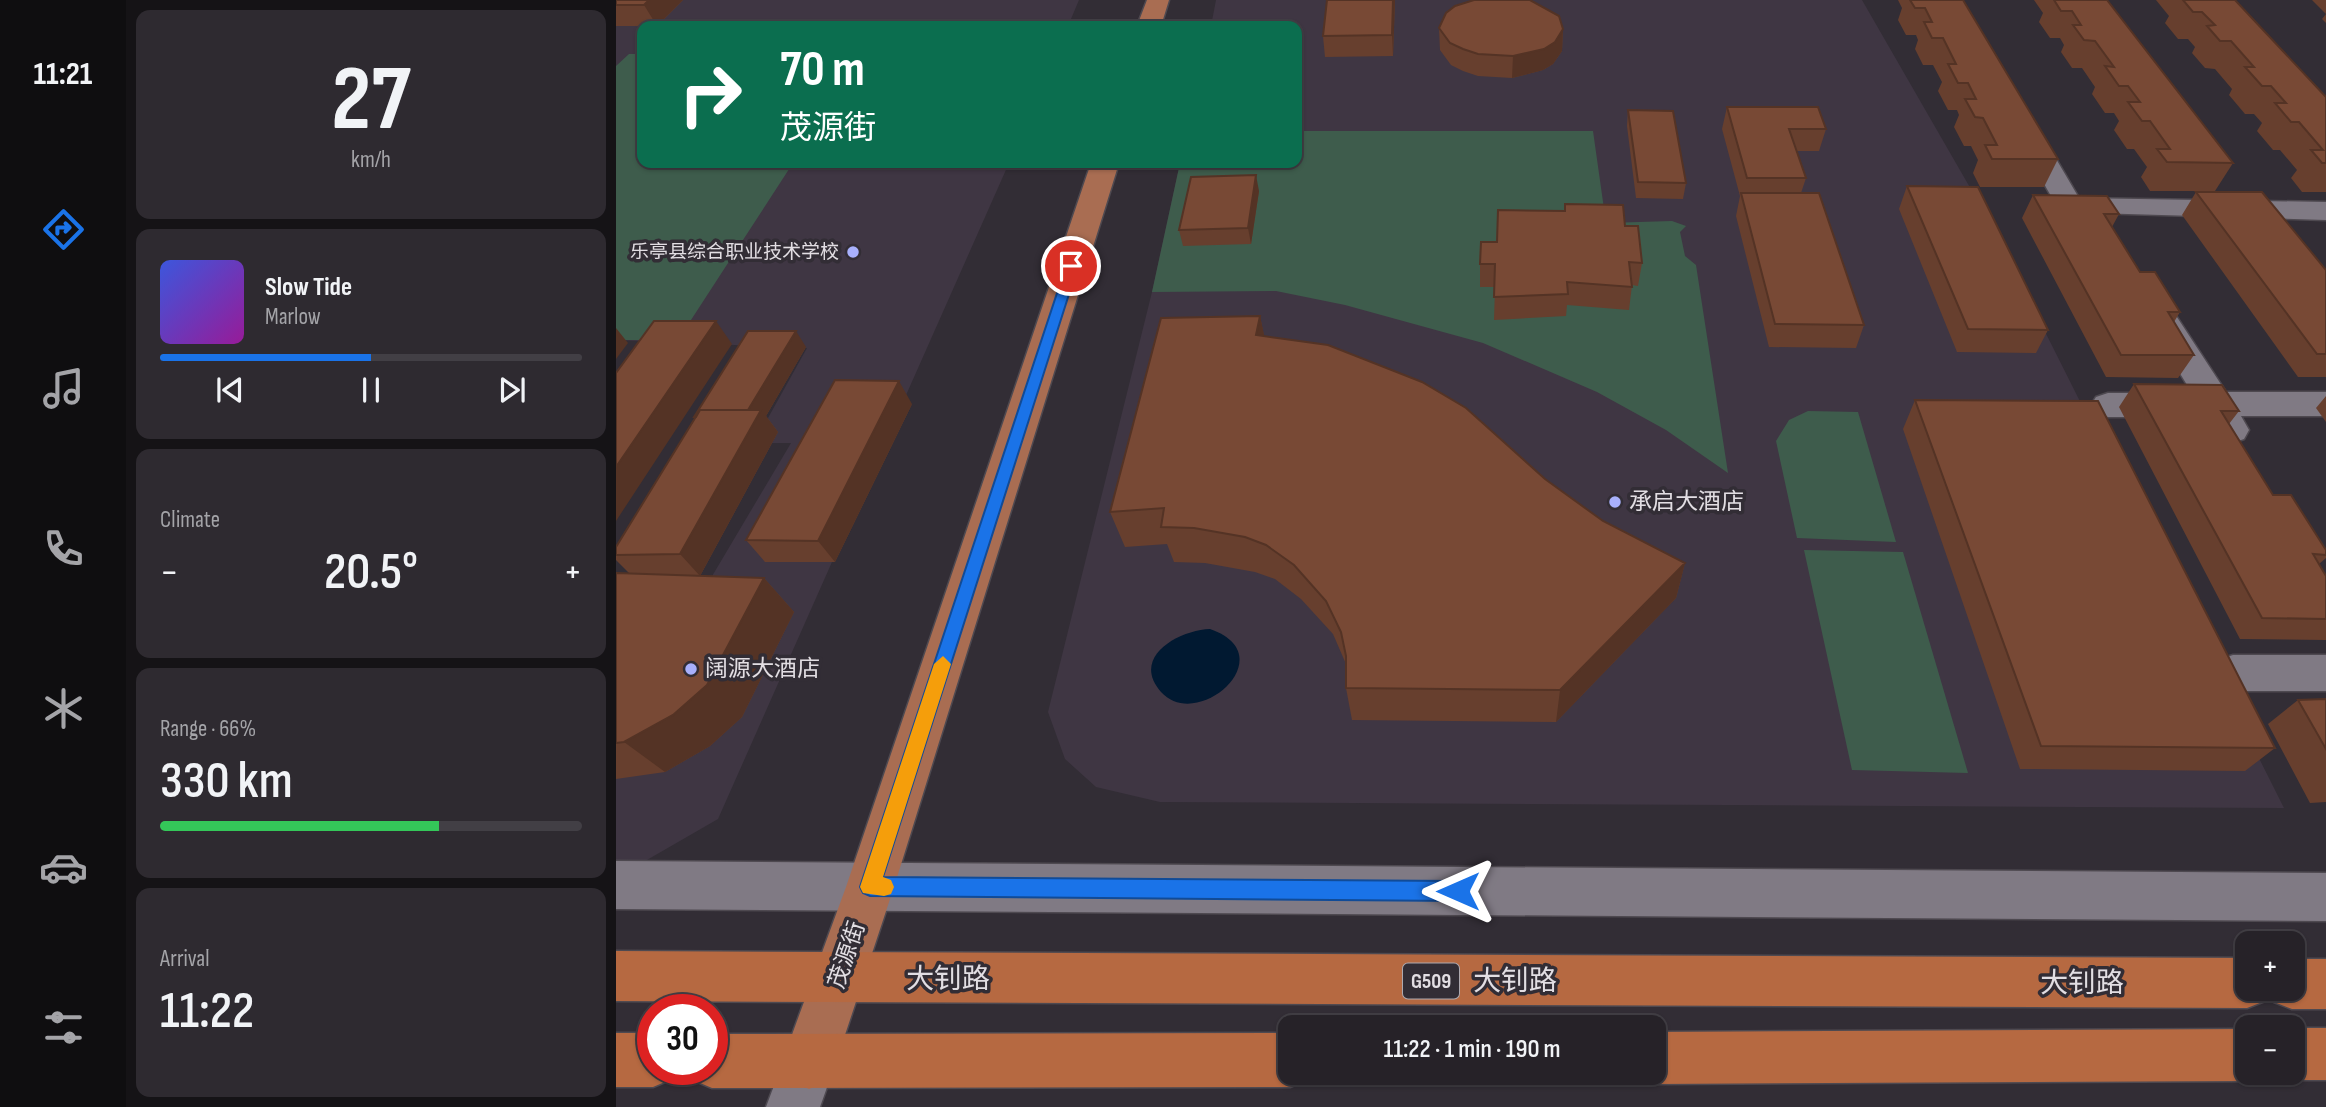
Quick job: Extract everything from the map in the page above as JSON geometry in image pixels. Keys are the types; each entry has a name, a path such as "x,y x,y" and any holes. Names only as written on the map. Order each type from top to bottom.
{"highway":[{"name":"大钊路","path":"616,976 2235,983"},
{"path":"2305,984 2326,984"},
{"path":"2305,1054 2326,1054"},
{"path":"1666,1058 2235,1055"},
{"path":"616,1060 637,1060"},
{"path":"728,1065 801,1085 1278,1061"}],"main road":[{"path":"1151,21 1158,0"},
{"name":"茂源街","path":"801,1085 870,887 1103,168"}],"street":[{"path":"2014,109 2070,206 2326,211"},
{"path":"2224,188 2241,210"},
{"path":"2143,286 2245,452"},
{"path":"2108,405 2326,404"},
{"path":"2233,673 2326,673"},
{"path":"616,885 2326,897"}],"shaded area":[{"path":"616,0 1079,0 1070,21 637,21 637,168 1007,168 718,819 633,868 616,868 616,582 708,583 791,443 754,443 807,348 616,340"},
{"name":"承启大酒店","path":"1216,0 1862,0 1991,224 2284,808 1160,802 1096,787 1065,759 1048,712 1152,292 1179,168 1302,168 1302,21 1212,21"}],"green space":[{"path":"629,54 637,54 637,168 790,168 678,340 616,340 616,66"},
{"path":"1302,131 1593,131 1606,223 1672,221 1686,226 1680,232 1685,256 1696,265 1728,473 1666,430 1597,392 1483,343 1345,305 1276,291 1152,292 1179,168 1302,168"},
{"path":"1808,411 1858,412 1896,542 1797,538 1776,441 1789,420"},
{"path":"1804,550 1903,552 1968,773 1852,770"}],"water":[{"path":"1210,629 1231,641 1239,656 1237,671 1228,686 1213,697 1195,703 1177,702 1161,692 1153,679 1151,668 1155,657 1173,640 1185,634"}],"building":[{"path":"616,0 649,0 644,5 616,5"},
{"path":"1327,0 1393,0 1392,35 1323,36"},
{"path":"1474,0 1530,0 1559,16 1563,29 1555,42 1544,49 1513,56 1478,54 1450,43 1439,28 1446,13 1455,6"},
{"path":"1910,0 1963,0 2058,159 1992,159 1985,145 1997,145 1983,118 1975,117 1965,99 1976,99 1968,83 1958,83 1948,64 1956,64 1943,38 1932,38 1924,22 1932,22 1925,8 1915,8"},
{"path":"2054,0 2107,0 2233,163 2167,162 2157,149 2170,149 2150,121 2142,121 2128,102 2140,102 2128,86 2119,86 2105,66 2114,67 2095,41 2084,40 2073,25 2081,25 2072,11 2061,11"},
{"path":"2183,0 2235,0 2326,97 2326,163 2322,163 2311,150 2323,150 2299,122 2291,122 2275,103 2286,103 2271,86 2262,86 2245,67 2254,67 2231,41 2220,41 2207,26 2215,25 2202,12 2193,12"},
{"path":"1727,107 1818,107 1826,129 1789,129 1806,178 1747,178"},
{"path":"1628,110 1673,111 1686,183 1638,182"},
{"path":"1256,175 1248,228 1179,230 1191,177"},
{"path":"1907,186 1978,187 2048,330 1968,329"},
{"path":"2196,192 2262,192 2326,270 2326,354 2317,354"},
{"path":"1741,193 1819,193 1864,325 1775,324"},
{"path":"2033,195 2107,196 2119,214 2104,214 2140,272 2155,272 2180,312 2168,312 2194,355 2121,355"},
{"path":"1565,204 1623,205 1625,226 1638,226 1642,263 1629,262 1632,287 1567,282 1568,294 1494,297 1495,264 1480,264 1481,242 1497,242 1498,210 1565,211"},
{"name":"承启大酒店","path":"1260,316 1256,335 1328,345 1422,382 1466,408 1545,479 1603,521 1685,563 1560,690 1346,688 1346,656 1341,632 1326,601 1294,565 1266,545 1245,537 1194,528 1161,527 1164,508 1110,512 1161,318"},
{"path":"654,321 716,321 616,467 616,373"},
{"path":"748,331 796,331 748,410 700,410 694,417"},
{"path":"835,380 899,381 818,541 746,540"},
{"path":"2134,384 2222,385 2239,411 2221,411 2273,495 2291,495 2326,550 2326,555 2313,554 2326,576 2326,619 2262,618"},
{"path":"1915,400 2098,401 2275,748 2041,746"},
{"path":"700,410 761,410 680,554 616,555 616,547"},
{"path":"616,573 764,578 707,685 673,715 624,742 616,743"},
{"path":"2326,699 2326,749 2298,700"}],"slow traffic":[{"path":"884,887 870,887 943,664"}],"place":[{"name":"乐亭县综合职业技术学校","path":"853,252"},
{"name":"承启大酒店","path":"1615,502"},
{"name":"阔源大酒店","path":"691,669"}],"route":[{"path":"1071,266 870,887 1458,891"}]}
